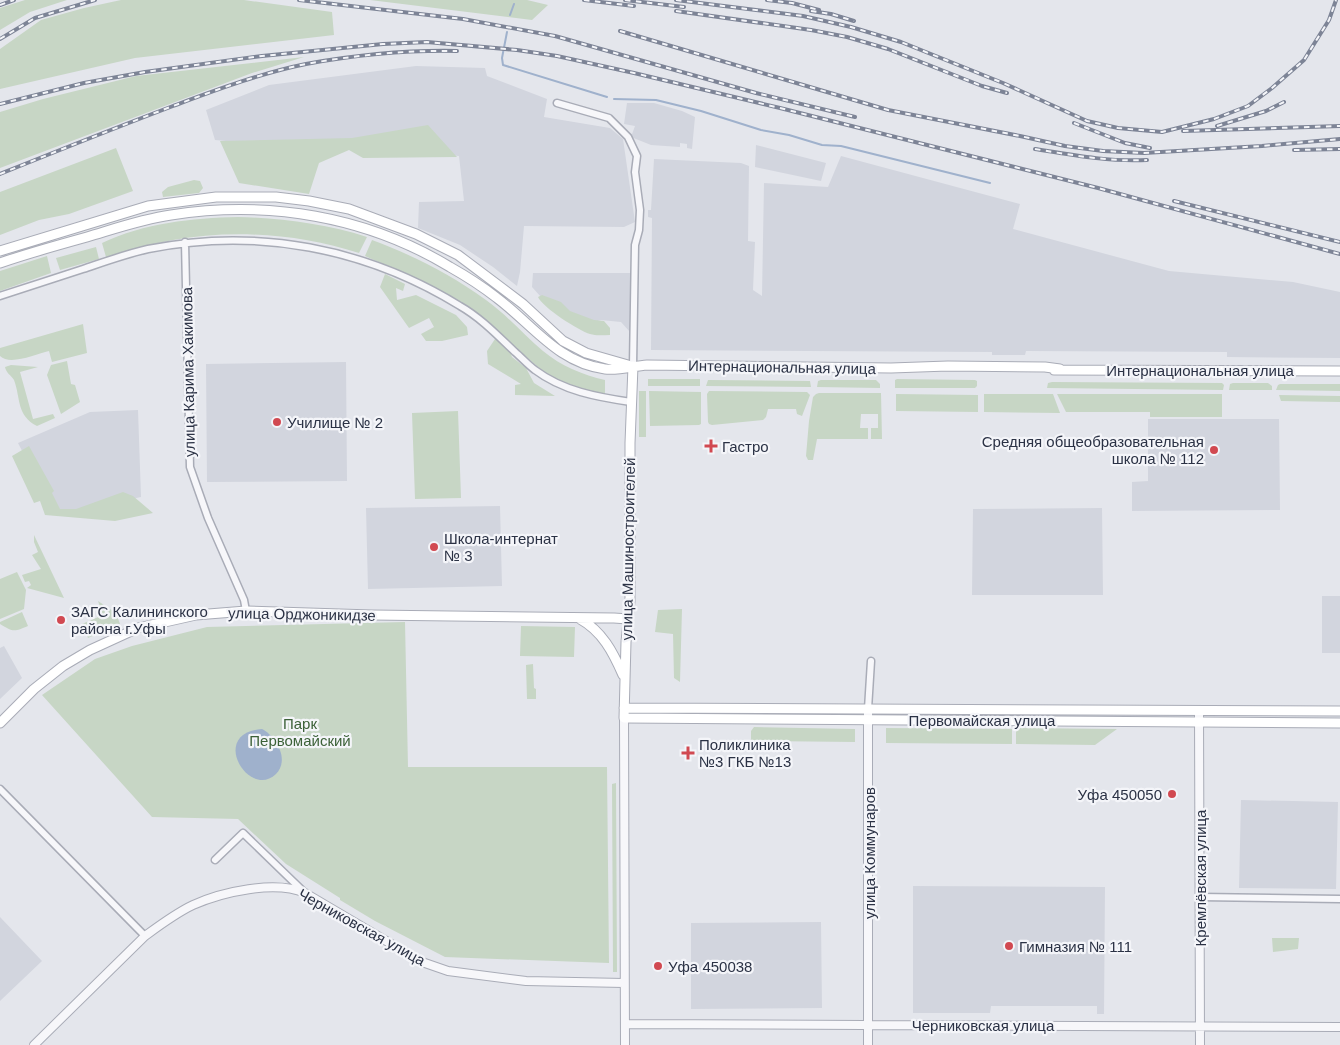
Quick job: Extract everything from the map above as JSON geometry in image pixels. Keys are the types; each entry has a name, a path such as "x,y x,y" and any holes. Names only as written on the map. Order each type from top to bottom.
{"main road":[{"name":"Интернациональная улица","path":"0,252 148,206 172,202 216,197 256,196 276,196 309,201 349,209 416,234 458,255 504,288 564,341 586,353 633,366"},
{"name":"Интернациональная улица","path":"0,263 121,226 169,215 226,209 269,209 342,221 374,230 411,245 451,267 498,298 557,351 581,364 607,370 633,366 1340,370"},
{"name":"улица Машиностроителей","path":"624,718 630,601 631,402 633,366"},
{"name":"улица Орджоникидзе","path":"0,723 34,689 63,666 90,650 138,628 196,615 246,611 628,619"},
{"path":"577,618 589,624 606,641 625,678"},
{"name":"Первомайская улица","path":"624,708 1340,711"},
{"name":"Первомайская улица","path":"624,718 1340,723"}],"street":[{"name":"улица Машиностроителей","path":"557,103 609,118 628,137 637,156 635,172 639,230 635,245 633,366"},
{"path":"0,296 103,262 185,242 232,240 279,242 311,247 366,260 422,284 462,307 491,329 534,370 554,382 580,392 631,402"},
{"name":"улица Карима Хакимова","path":"185,242 190,467 208,518 244,600 246,611"},
{"name":"улица Коммунаров","path":"868,1045 868,709 871,661"},
{"name":"Кремлёвская улица","path":"1199,710 1200,1045"},
{"name":"улица Машиностроителей","path":"624,718 625,1045"},
{"path":"0,789 145,936"},
{"path":"215,860 243,833 305,893"},
{"name":"Черниковская улица","path":"34,1045 145,936 193,905 215,897 255,888 295,889 305,893 422,962 448,971 526,980 624,983"},
{"path":"1200,897 1340,899"},
{"name":"Черниковская улица","path":"625,1024 1340,1027"}],"shaded area":[{"path":"416,66 485,68 487,76 547,99 544,117 610,128 623,139 635,222 624,227 524,226 517,286 460,245 418,228 419,202 464,201 459,156 345,145 332,151 215,140 206,110 269,85"},
{"path":"627,103 654,103 695,117 692,149 687,148 687,144 680,143 680,147 651,145 631,137 635,126 624,124"},
{"path":"756,145 826,163 821,181 755,167"},
{"path":"841,156 1020,204 1013,229 1169,271 1293,282 1340,292 1340,358 1227,357 1227,352 1026,351 1025,355 992,355 992,352 651,350 652,218 648,217 648,210 651,210 654,159 741,163 749,166 748,241 755,242 753,290 762,296 764,183 828,187"},
{"path":"533,273 631,273 630,332 621,322 601,320 594,322 567,312 541,297 532,287"},
{"name":"Училище № 2","path":"346,362 347,481 207,482 206,364"},
{"path":"138,410 141,497 55,515 18,443 90,412"},
{"name":"Средняя общеобразовательная школа № 112","path":"1148,419 1279,419 1280,510 1132,511 1132,482 1148,481"},
{"name":"Школа-интернат № 3","path":"500,506 502,586 368,589 366,508"},
{"path":"1102,508 1103,595 972,595 973,509"},
{"path":"1322,596 1340,596 1340,653 1322,653"},
{"path":"4,646 22,678 0,699 0,648"},
{"path":"1241,800 1338,802 1336,889 1239,888"},
{"name":"Гимназия № 111","path":"913,886 1105,887 1104,1014 1097,1014 1097,1006 991,1006 990,1013 913,1013"},
{"path":"0,917 42,961 0,1001"},
{"path":"821,922 822,1008 691,1009 691,923"}],"green space":[{"path":"25,0 67,0 30,12 0,30 0,8"},
{"path":"121,0 244,0 332,12 334,35 135,58 0,89 0,49 41,20"},
{"path":"370,0 527,0 548,5 532,20"},
{"path":"304,57 252,73 0,168 0,112 43,99 136,76"},
{"path":"428,125 457,157 363,158 349,150 319,163 309,194 239,183 220,141 352,138"},
{"path":"116,148 133,191 69,214 39,220 0,235 0,192"},
{"path":"194,180 200,181 203,188 199,193 163,197 162,192 168,187"},
{"path":"238,217 303,222 367,237 359,253 314,241 243,234 173,240 106,257 102,243 151,226 186,220"},
{"path":"372,240 431,266 472,290 501,312 536,345 557,361 572,369 605,380 605,395 579,390 550,377 461,303 423,282 365,256"},
{"path":"96,247 99,259 60,270 56,258"},
{"path":"47,256 51,273 0,291 0,271"},
{"path":"385,274 405,284 403,291 396,288 397,300 416,295 456,315 467,327 468,335 442,341 426,341 421,334 434,327 429,318 409,328 380,287"},
{"path":"542,295 561,302 570,311 594,320 604,321 610,328 610,335 592,335 561,318 541,301 538,297"},
{"path":"83,324 87,353 52,362 49,351 16,360 4,359 0,356 0,348"},
{"path":"495,339 502,342 510,351 512,357 526,368 534,383 555,396 515,395 515,385 521,384 488,364 487,351"},
{"path":"67,361 71,384 75,385 80,402 61,414 47,375 51,365"},
{"path":"11,365 38,367 20,372 33,419 53,414 55,418 37,426 30,422 22,412 14,380 5,367"},
{"path":"648,379 700,379 700,386 648,386"},
{"path":"708,380 810,381 811,387 706,386"},
{"path":"876,380 880,384 880,388 817,387 818,381"},
{"path":"895,380 975,380 977,381 977,386 975,388 895,388"},
{"path":"1048,383 1222,383 1224,385 1223,390 1047,388"},
{"path":"1268,383 1272,386 1272,390 1229,390 1230,384"},
{"path":"1280,384 1340,384 1340,391 1276,390"},
{"path":"639,391 646,391 646,437 639,437"},
{"path":"649,391 701,392 701,424 650,426"},
{"path":"709,391 807,392 810,395 802,416 797,414 796,409 768,409 763,420 712,425 708,422 707,394"},
{"path":"819,393 881,393 882,439 871,439 871,428 878,428 878,414 861,414 860,428 868,428 868,439 817,439 813,460 808,460 806,456 809,421 813,397"},
{"path":"896,394 978,395 978,412 896,411"},
{"path":"984,394 1053,394 1060,413 984,412"},
{"path":"1057,394 1222,394 1222,417 1150,417 1150,412 1066,412"},
{"path":"1279,395 1340,396 1340,402 1281,401"},
{"path":"458,411 461,498 415,499 412,413"},
{"path":"29,446 54,491 52,493 60,509 76,509 123,492 133,496 153,513 115,521 45,515 40,501 34,503 12,456"},
{"path":"34,535 64,598 27,588 31,585 29,581 25,582 22,575 41,569 32,555 38,552 34,542"},
{"path":"17,572 26,590 24,609 0,619 0,579"},
{"path":"98,601 116,613 120,624 88,638 82,624 103,615"},
{"path":"682,609 680,682 674,678 673,634 655,632 658,610"},
{"path":"22,612 28,626 14,630 0,624 0,622"},
{"name":"Парк Первомайский","path":"405,622 408,767 607,767 609,963 445,957 375,921 286,864 238,819 152,817 42,695 95,659 132,646 207,627"},
{"path":"521,626 575,627 574,657 520,656"},
{"path":"533,664 536,699 527,699 526,665"},
{"path":"754,727 855,729 855,742 751,741 751,731"},
{"path":"886,728 1012,729 1012,744 886,743"},
{"path":"1016,728 1117,729 1095,745 1016,744"},
{"path":"616,783 617,972 613,972 612,784"},
{"path":"1272,938 1299,938 1298,949 1273,952"}],"water":[{"path":"262,729 272,737 280,749 282,762 276,774 265,780 255,778 245,772 239,763 236,752 238,741 246,733"}],"waterway":[{"path":"510,15 514,4"},
{"path":"507,32 502,58 503,65 607,97"},
{"path":"614,99 656,100 701,111 761,130 789,135 822,145 841,146 990,183"}],"railway":[{"path":"0,5 14,0"},
{"path":"0,39 35,18 95,0"},
{"path":"299,0 463,19 555,36 756,93 855,117"},
{"path":"584,0 634,6"},
{"path":"625,0 684,7"},
{"path":"676,0 803,16 851,27 901,42 1003,83 1087,121 1118,128 1162,132 1214,119 1248,106 1272,88 1304,60 1329,20 1336,0"},
{"path":"767,0 792,3 819,10"},
{"path":"676,11 811,30 847,37 888,49 982,86 1007,93"},
{"path":"811,11 831,14 854,21"},
{"path":"620,31 888,110 1065,146 1103,151 1144,153 1340,139"},
{"path":"0,104 84,83 145,72 262,56 383,44 427,42 517,50 557,56 780,108 1098,188 1340,254"},
{"path":"0,174 173,106 272,72 344,58 400,52 457,51"},
{"path":"1217,126 1266,111 1284,102"},
{"path":"1074,123 1125,143 1150,148"},
{"path":"1183,131 1340,126"},
{"path":"1035,149 1105,159 1147,160"},
{"path":"1294,150 1340,149"},
{"path":"1174,201 1340,242"}],"place":[{"name":"Училище № 2","path":"277,422"},
{"name":"Гастро","path":"711,446"},
{"name":"Средняя общеобразовательная школа № 112","path":"1214,450"},
{"name":"Школа-интернат № 3","path":"434,547"},
{"name":"ЗАГС Калининского района г.Уфы","path":"61,620"},
{"name":"Поликлиника №3 ГКБ №13","path":"688,753"},
{"name":"Уфа 450050","path":"1172,794"},
{"name":"Гимназия № 111","path":"1009,946"},
{"name":"Уфа 450038","path":"658,966"}]}
